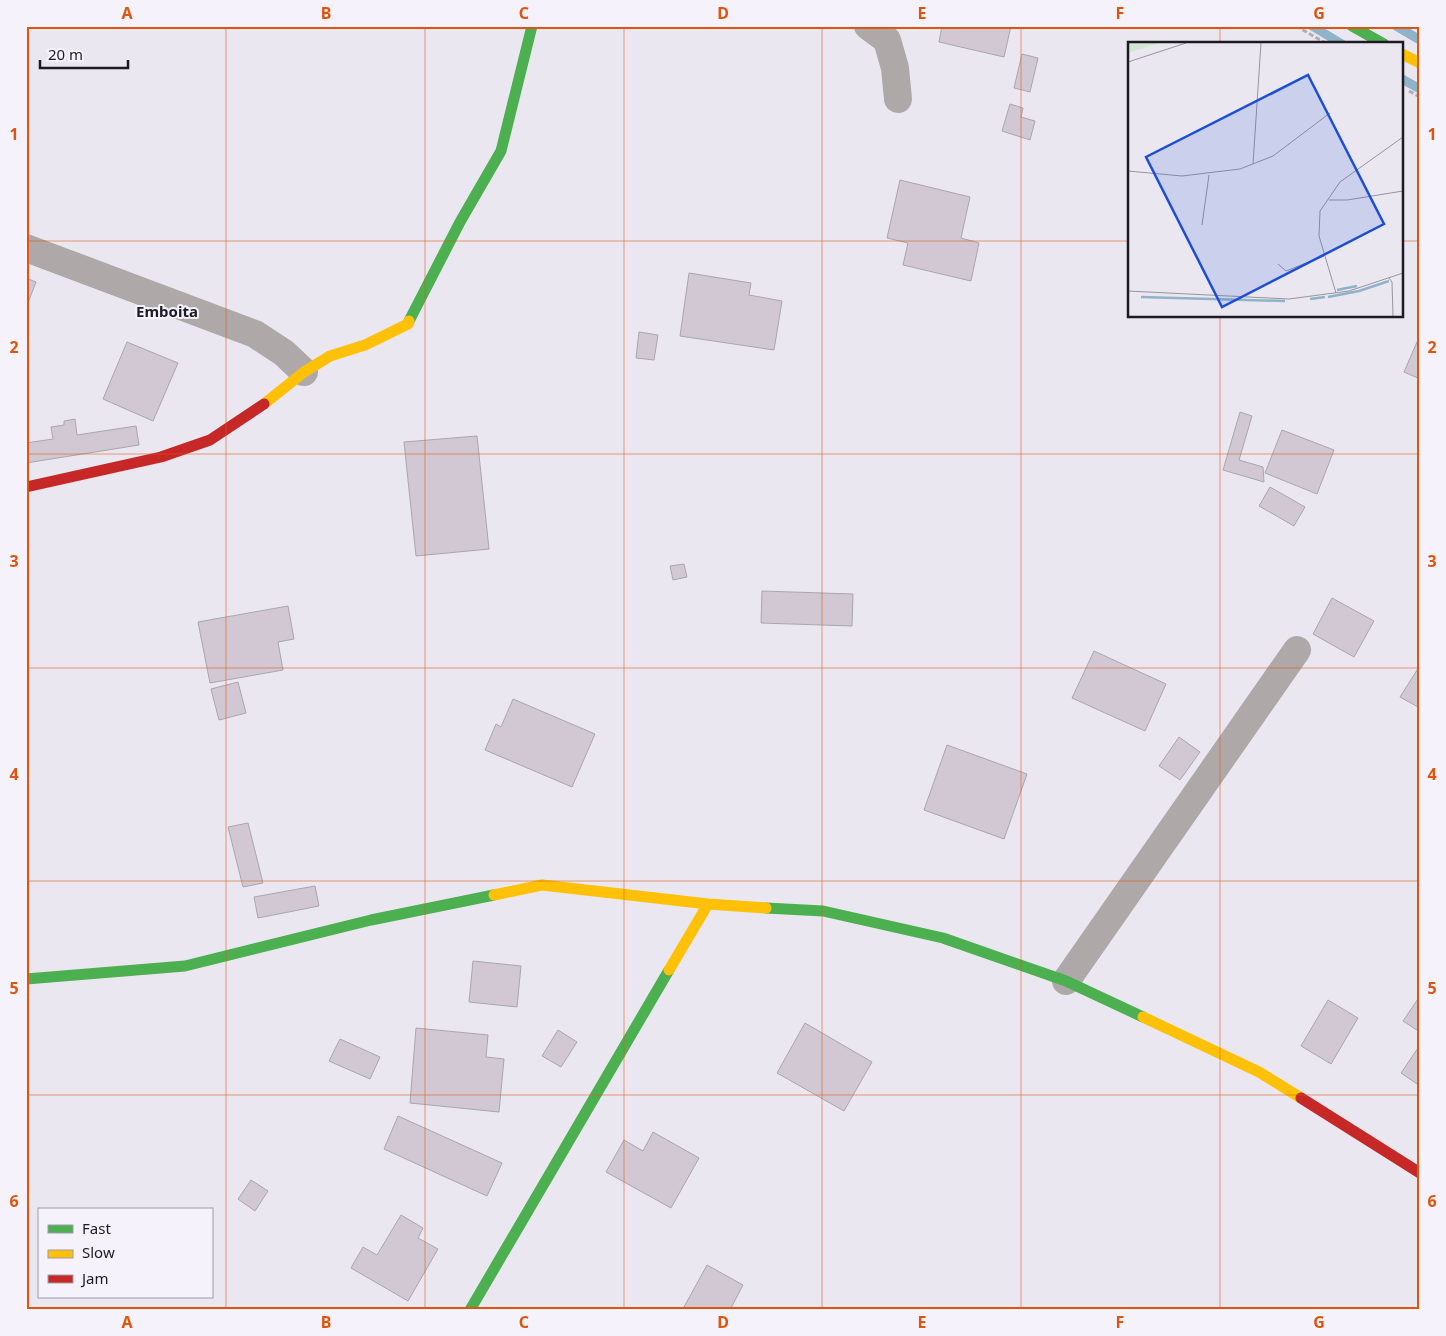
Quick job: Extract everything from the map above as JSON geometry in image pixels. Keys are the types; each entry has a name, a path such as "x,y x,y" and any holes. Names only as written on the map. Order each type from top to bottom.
{"street":[{"path":"26,487 161,457 210,440 262,406 304,372 330,356 365,345 408,324 460,222 501,151 532,26"},
{"path":"868,26 886,40 895,68 898,99"},
{"path":"1352,26 1380,42"},
{"path":"1404,55 1420,63"},
{"path":"26,248 255,334 284,353 304,372"},
{"path":"1066,982 1298,650"},
{"path":"26,979 185,966 372,920 542,885 708,904 823,910 943,938 1066,982 1259,1072 1420,1173"},
{"path":"470,1310 708,904"}],"path":[{"path":"1296,26 1324,42"}],"building":[{"path":"942,26 1011,26 1004,57 939,42"},
{"path":"1022,54 1038,58 1030,92 1014,88"},
{"path":"1010,104 1023,108 1021,117 1035,121 1030,140 1002,131"},
{"path":"900,180 970,197 961,238 979,243 971,281 903,265 908,243 887,238"},
{"path":"689,273 751,283 749,295 782,301 774,350 680,336"},
{"path":"26,278 36,282 26,308"},
{"path":"639,332 658,335 654,360 636,358"},
{"path":"1420,335 1420,379 1404,372"},
{"path":"127,342 178,363 153,421 103,399"},
{"path":"1240,412 1252,416 1239,460 1263,467 1264,482 1223,470"},
{"path":"75,419 77,435 136,426 139,445 26,463 26,443 53,439 51,427 64,425 64,421"},
{"path":"1282,430 1334,450 1317,494 1265,473"},
{"path":"477,436 489,549 416,556 404,442"},
{"path":"1270,487 1305,507 1294,526 1259,506"},
{"path":"684,564 687,577 673,580 670,566"},
{"path":"762,591 853,594 852,626 761,623"},
{"path":"1332,598 1374,621 1354,657 1313,634"},
{"path":"288,606 294,639 278,642 283,670 210,683 198,622"},
{"path":"1094,651 1166,684 1145,731 1072,698"},
{"path":"1420,667 1420,708 1400,697"},
{"path":"238,682 246,713 219,720 211,689"},
{"path":"513,699 595,734 572,787 485,750 496,724 501,727"},
{"path":"1179,737 1200,752 1180,780 1159,766"},
{"path":"947,745 1027,774 1004,839 924,810"},
{"path":"248,823 263,883 243,887 228,827"},
{"path":"315,886 319,906 258,918 254,897"},
{"path":"473,961 521,966 517,1007 469,1002"},
{"path":"1420,996 1420,1032 1403,1021"},
{"path":"1328,1000 1358,1018 1331,1064 1301,1046"},
{"path":"805,1023 872,1062 844,1111 777,1073"},
{"path":"416,1028 488,1035 486,1057 504,1059 499,1112 410,1103"},
{"path":"558,1030 577,1042 561,1067 542,1056"},
{"path":"340,1039 380,1057 370,1079 329,1061"},
{"path":"1420,1045 1420,1086 1401,1073"},
{"path":"398,1116 502,1163 487,1196 384,1149"},
{"path":"653,1132 699,1158 671,1208 606,1172 624,1140 643,1151"},
{"path":"251,1180 268,1191 255,1211 238,1199"},
{"path":"401,1215 423,1228 418,1238 438,1249 408,1301 351,1268 363,1247 377,1255"},
{"path":"707,1265 743,1285 730,1310 688,1310 684,1307"}],"waterway":[{"path":"1312,26 1339,42"},
{"path":"1396,26 1420,40"},
{"path":"1404,80 1420,89"}],"traffic: fast":[{"path":"409,321 460,222 501,151 532,26"},
{"path":"1352,26 1380,42"},
{"path":"26,979 185,966 371,920 494,895"},
{"path":"766,908 823,911 943,938 1066,981 1143,1017"},
{"path":"470,1310 669,970"}],"traffic: slow":[{"path":"1404,55 1420,63"},
{"path":"264,404 304,372 330,356 365,345 408,324 409,321"},
{"path":"494,895 542,885 708,904 766,908"},
{"path":"669,970 708,904"},
{"path":"1143,1017 1259,1072 1301,1098"}],"traffic: jam":[{"path":"26,487 161,457 210,440 264,404"},
{"path":"1301,1098 1420,1173"}],"district":[{"name":"Emboita","path":"167,312"}]}
